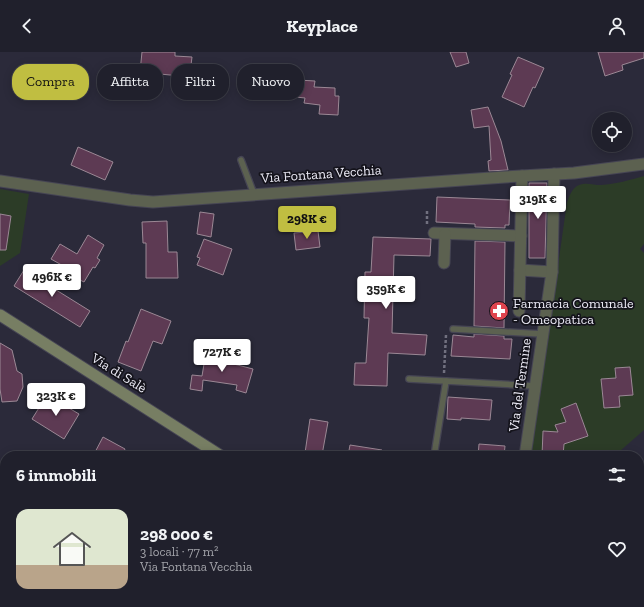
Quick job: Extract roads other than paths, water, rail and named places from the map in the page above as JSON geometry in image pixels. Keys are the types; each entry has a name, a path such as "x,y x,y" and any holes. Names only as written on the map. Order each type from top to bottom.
{"main road":[{"name":"Via di Salè","path":"0,315 213,451"}],"street":[{"name":"Via Fontana Vecchia","path":"0,181 146,202 589,172 644,164"},
{"name":"Via del Termine","path":"526,451 552,272 554,174"},
{"path":"519,311 522,176"},
{"path":"444,262 439,234 521,236"},
{"path":"520,270 552,272"}],"lane":[{"path":"241,160 254,194"},
{"path":"453,329 543,334"},
{"path":"409,379 535,386"},
{"path":"435,451 446,381"}],"place":[{"name":"Farmacia Comunale - Omeopatica","path":"499,311"}]}
